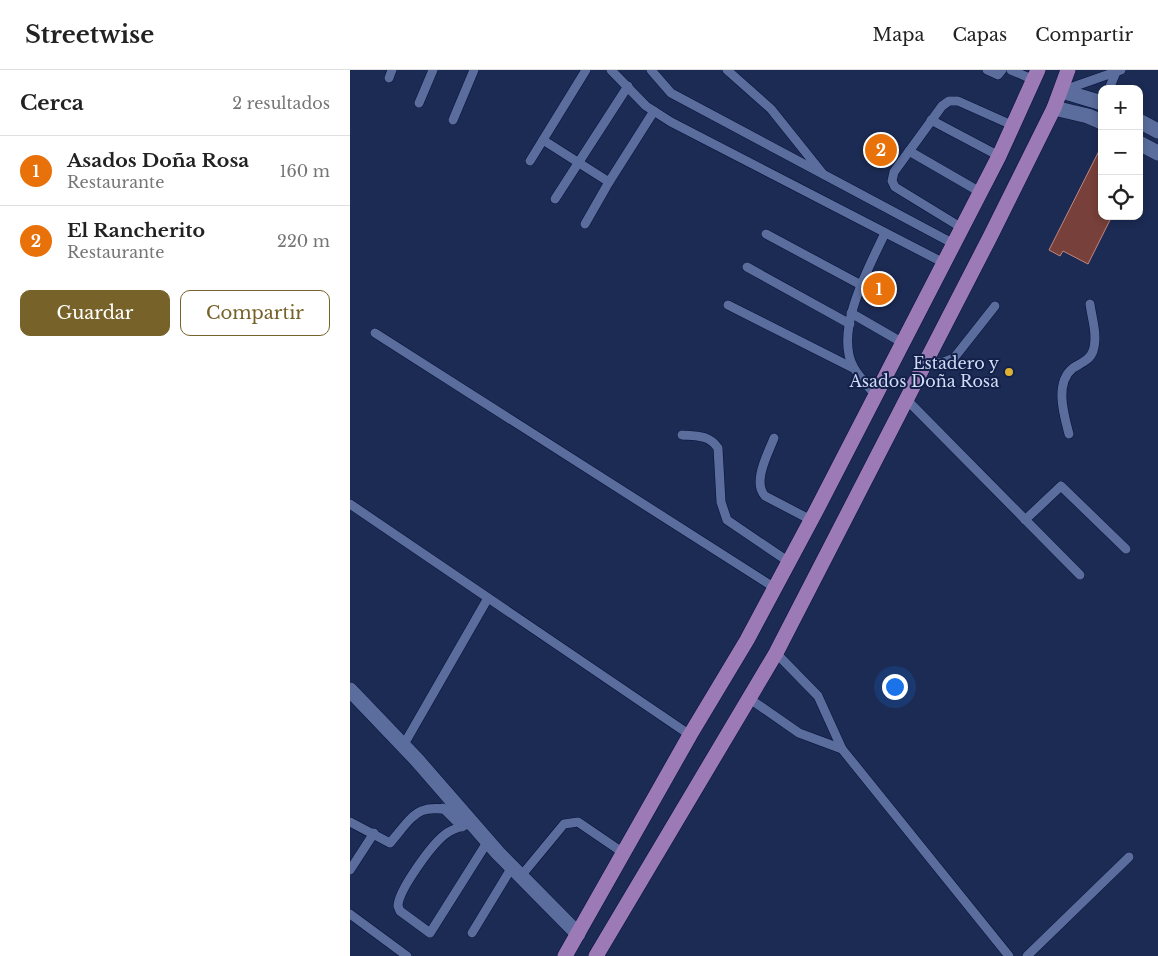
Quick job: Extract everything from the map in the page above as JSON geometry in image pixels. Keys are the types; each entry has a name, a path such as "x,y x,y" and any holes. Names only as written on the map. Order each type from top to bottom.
{"main road":[{"path":"596,956 776,653 926,363 1054,108 1062,91 1068,70"},
{"path":"566,956 622,852 747,640 789,562 999,156 1036,75"}],"street":[{"path":"1062,91 1098,103"},
{"path":"1054,108 1098,120"},
{"path":"1143,123 1158,131"},
{"path":"1143,145 1158,153"},
{"path":"350,690 403,746 465,821 488,841 578,934"}],"lane":[{"path":"418,103 433,70"},
{"path":"453,120 474,70"},
{"path":"530,161 586,70"},
{"path":"611,70 654,111 671,122 944,263"},
{"path":"651,70 671,93 826,178 954,244"},
{"path":"727,70 771,109 826,178"},
{"path":"987,70 998,75 1002,70"},
{"path":"1011,70 1036,75"},
{"path":"1062,91 1119,71"},
{"path":"1111,85 1119,71"},
{"path":"555,199 628,86"},
{"path":"962,228 895,187 892,181 894,172 931,120 942,106 949,101 958,101 1014,126"},
{"path":"586,224 609,182 654,111"},
{"path":"931,120 999,156"},
{"path":"542,140 609,182"},
{"path":"909,151 980,192"},
{"path":"853,368 849,352 851,313 861,285 885,233"},
{"path":"766,234 861,285"},
{"path":"747,267 850,324"},
{"path":"1069,434 1063,413 1064,381 1070,372 1085,361 1093,352 1095,339 1090,304"},
{"path":"728,305 853,368 876,396"},
{"path":"926,363 944,362 954,358 995,306"},
{"path":"851,313 903,343"},
{"path":"375,333 775,588"},
{"path":"907,400 1080,575"},
{"path":"682,435 706,437 713,440 718,448 721,502 723,513 727,520 789,562"},
{"path":"774,438 759,480 761,492 765,496 811,520"},
{"path":"1025,520 1061,486 1126,549"},
{"path":"350,504 690,734"},
{"path":"403,746 488,598"},
{"path":"776,653 818,696 842,749 1009,956"},
{"path":"750,699 799,733 842,749"},
{"path":"350,822 390,843 415,813 424,808 443,808 465,821"},
{"path":"443,808 465,821"},
{"path":"465,821 437,842 398,900 400,911 430,933 488,841"},
{"path":"472,934 517,872 564,824 572,821 578,822 622,852"},
{"path":"350,870 374,833"},
{"path":"1026,956 1129,856"},
{"path":"350,914 407,956"}],"building":[{"path":"1098,153 1098,220 1110,220 1088,264 1063,251 1060,256 1049,250"}],"place":[{"name":"El Rancherito","path":"881,150"},
{"name":"Asados Doña Rosa","path":"879,289"},
{"name":"Estadero y Asados Doña Rosa","path":"1009,372"}]}
